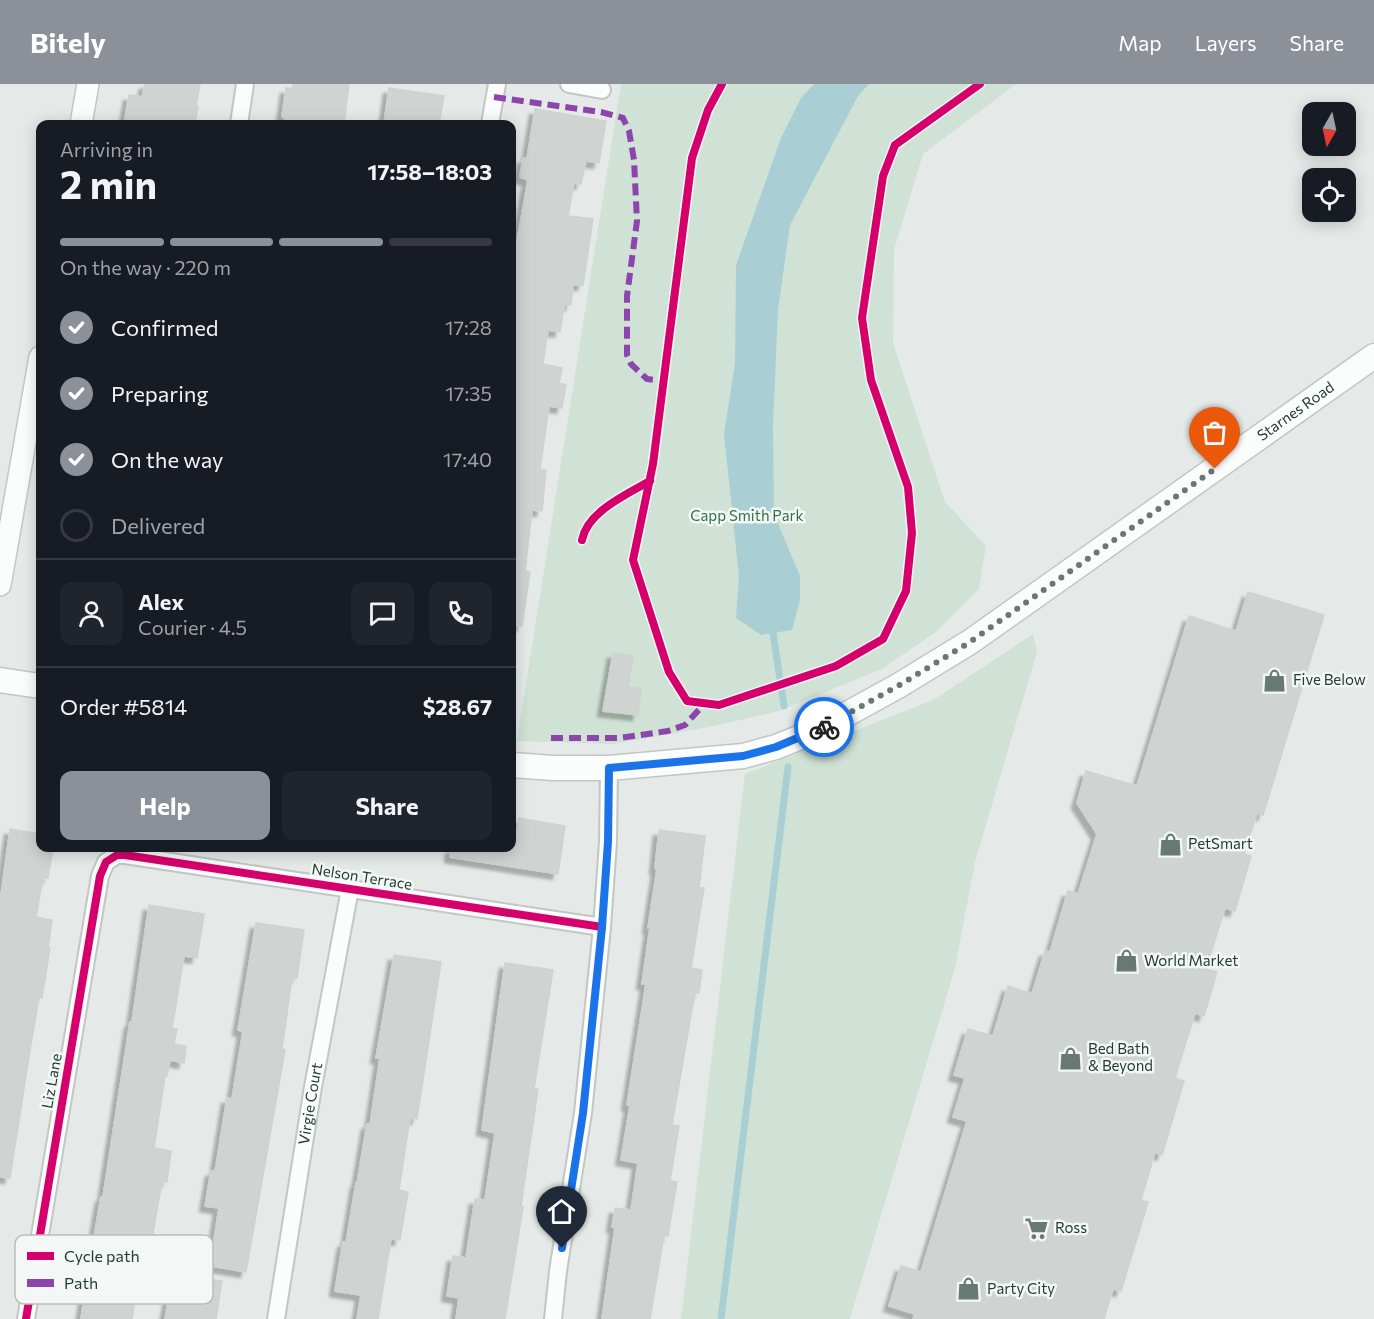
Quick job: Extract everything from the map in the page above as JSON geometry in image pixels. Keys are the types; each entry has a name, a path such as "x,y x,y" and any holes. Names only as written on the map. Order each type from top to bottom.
{"main road":[{"name":"Starnes Road","path":"516,765 609,768 743,756 776,747 818,730 898,686 970,642 1374,356"},
{"path":"0,680 36,685"}],"street":[{"path":"82,120 88,84"},
{"path":"240,120 245,84"},
{"path":"491,120 497,84"},
{"path":"569,84 602,90"},
{"path":"0,585 36,380"},
{"path":"553,1319 558,1271 583,1113 602,927 608,842 609,768"},
{"name":"Nelson Terrace","path":"117,855 602,927"},
{"name":"Liz Lane","path":"40,1235 100,876 106,862 117,855"},
{"name":"Virgie Court","path":"276,1319 313,1087 350,889"},
{"name":"Liz Lane","path":"26,1319 29,1304"}],"green space":[{"name":"Capp Smith Park","path":"621,84 1016,84 923,154 894,250 893,343 945,502 986,546 979,589 936,632 882,669 779,711 709,727 614,744 517,741"},
{"path":"1033,634 1037,652 975,862 955,968 850,1319 681,1319 745,774 933,700"}],"water":[{"path":"814,84 869,84 858,96 790,225 778,310 773,425 774,514 800,576 800,600 792,630 761,635 736,618 739,577 724,434 735,363 736,265 781,138 801,98"}],"building":[{"path":"145,84 200,84 196,120 125,120 129,95 142,97"},
{"path":"293,84 349,84 344,120 285,120 282,117 286,88 293,89"},
{"path":"389,88 444,96 440,120 385,120"},
{"path":"535,109 606,121 599,163 586,161 581,184 574,183 568,216 593,219 583,285 573,285 571,305 564,305 560,332 548,330 543,364 562,368 559,383 566,385 562,408 549,406 540,470 546,470 542,511 532,510 525,571 530,572 522,626 516,625 516,247 528,180 520,177 523,158 527,159"},
{"path":"1248,592 1324,615 1263,815 1257,813 1244,854 1251,856 1235,911 1225,908 1206,969 1217,972 1204,1016 1195,1013 1175,1078 1184,1081 1162,1155 1155,1152 1141,1200 1148,1202 1121,1291 1113,1289 1104,1319 913,1319 915,1314 889,1306 901,1266 921,1272 967,1121 953,1117 965,1078 954,1075 968,1029 993,1036 1008,986 1032,994 1045,951 1050,952 1068,891 1078,894 1097,834 1077,803 1086,771 1137,786 1189,616 1236,631"},
{"path":"613,653 633,656 628,687 641,689 638,715 603,711"},
{"path":"519,818 565,826 558,874 450,857 451,852 516,852"},
{"path":"10,829 36,833 36,852 52,852 48,878 43,877 36,917 52,920 48,948 50,948 42,998 39,997 10,1178 0,1177 0,903"},
{"path":"659,830 705,836 699,888 704,888 691,968 702,970 699,993 695,992 672,1125 679,1126 670,1181 677,1182 668,1236 664,1235 650,1319 602,1319 615,1228 612,1227 615,1208 631,1210 638,1163 621,1160 646,984 642,984 657,869 655,869"},
{"path":"149,905 204,914 197,958 184,956 172,1029 177,1029 174,1044 186,1046 184,1063 170,1060 167,1076 165,1076 154,1148 171,1151 167,1182 162,1181 153,1235 94,1235 101,1197 103,1197 130,1022 132,1022"},
{"path":"256,923 304,930 297,978 292,978 282,1049 285,1050 246,1272 213,1266 213,1247 219,1208 205,1206 211,1171 215,1172 227,1098 232,1099 243,1031 238,1030"},
{"path":"394,955 441,962 417,1119 410,1118 399,1190 408,1192 400,1240 391,1239 378,1319 357,1319 361,1295 335,1291 367,1124 370,1125 380,1058 376,1058"},
{"path":"505,963 553,970 534,1089 538,1089 521,1206 523,1207 505,1319 456,1319 459,1298 447,1296 453,1256 466,1258 475,1199 485,1200 495,1133 482,1130"},
{"path":"213,1280 222,1281 216,1319 165,1319 168,1304 213,1304"},
{"path":"83,1304 134,1304 132,1319 81,1319"}],"waterway":[{"path":"772,626 784,706"},
{"path":"721,1319 788,767"}],"marked path":[{"path":"494,97 601,112 623,118 629,131 634,160 637,221 627,296 627,355 631,364 647,379 664,381"},
{"path":"551,738 620,738 668,731 685,725 705,703"}],"cycle path":[{"path":"722,84 708,110 692,158 653,464 633,560 669,672 687,701 719,705 836,666 883,639 906,591 912,533 908,487 871,380 862,318 883,176 895,145 980,84"},
{"path":"582,540 585,530 600,512 650,481"},
{"path":"40,1235 100,876 106,862 117,855 602,927"},
{"path":"26,1319 29,1304"}],"way so far":[{"path":"824,727 970,642 1215,469"}],"place":[{"name":"Five Below","path":"1275,680"},
{"name":"PetSmart","path":"1170,844"},
{"name":"World Market","path":"1126,961"},
{"name":"Bed Bath & Beyond","path":"1070,1058"},
{"name":"Ross","path":"1037,1228"},
{"name":"Party City","path":"969,1289"}],"route":[{"path":"562,1248 583,1113 602,927 608,842 609,768 743,756 776,747 824,727"}]}
